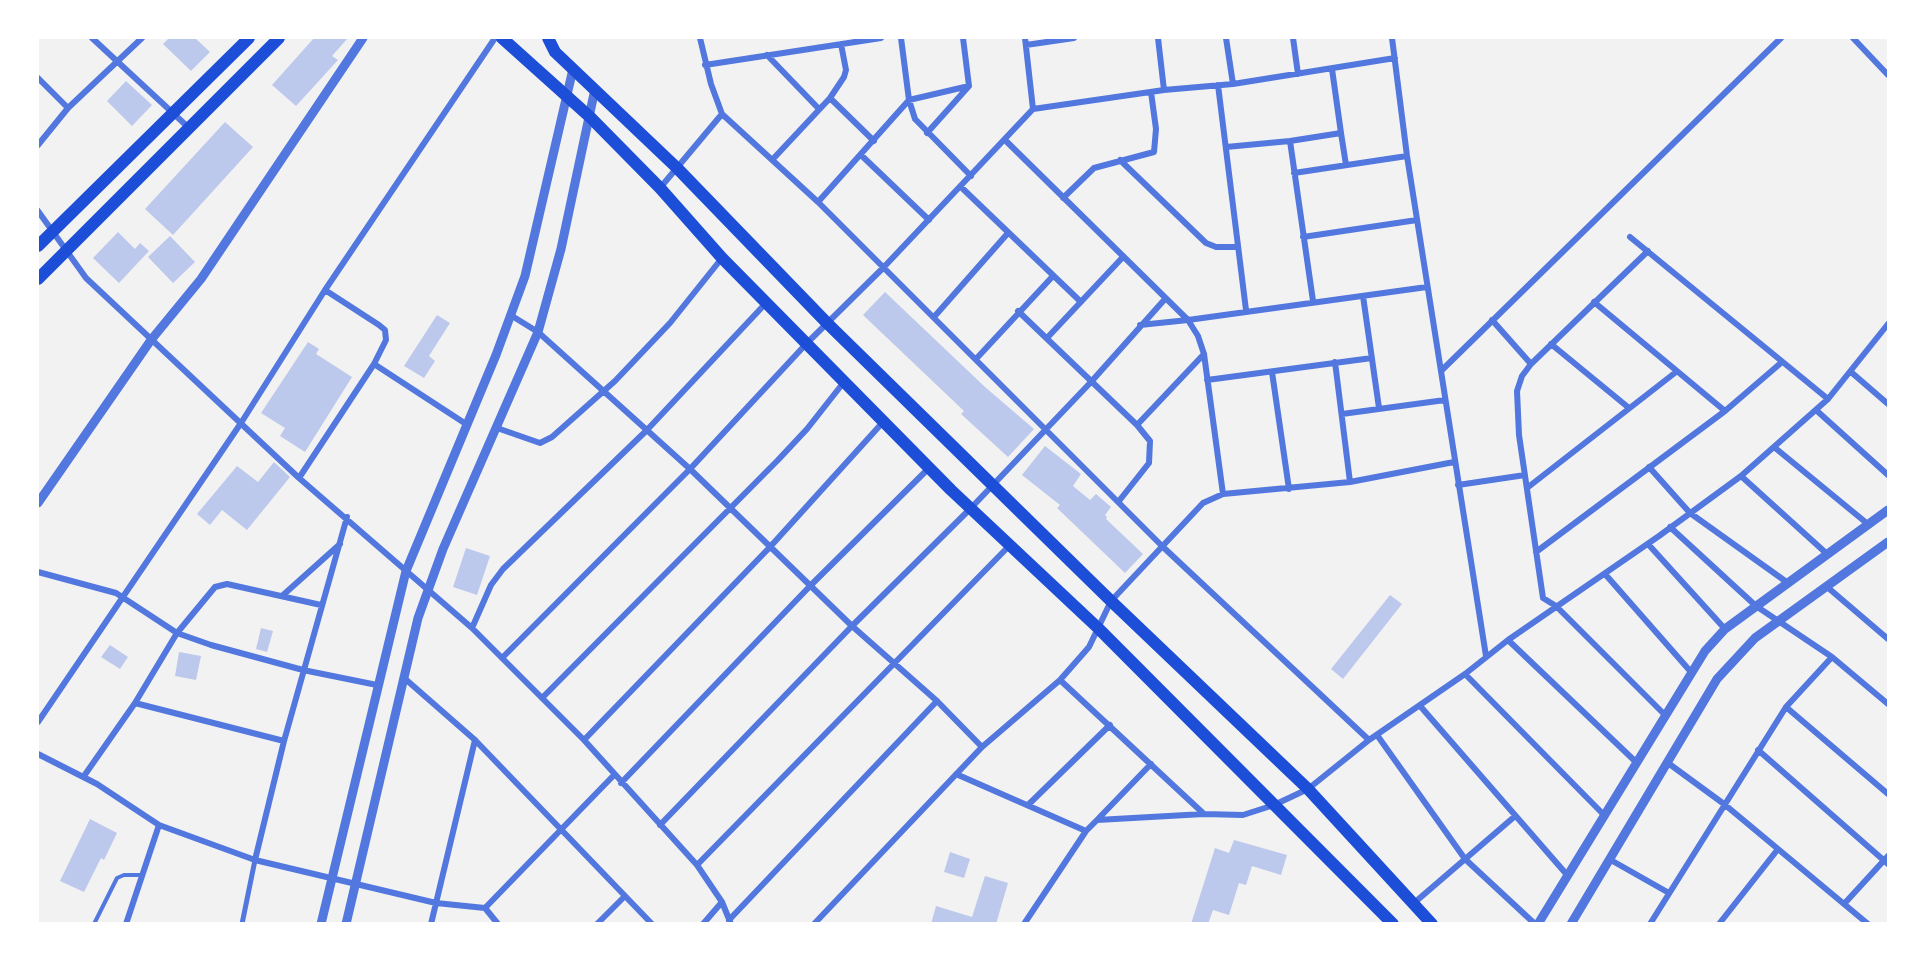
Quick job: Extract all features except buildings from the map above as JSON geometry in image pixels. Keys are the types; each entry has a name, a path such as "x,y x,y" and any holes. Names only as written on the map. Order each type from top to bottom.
{"main road":[{"path":"38,246 249,38"},
{"path":"38,279 279,38"},
{"path":"502,38 590,117 660,188 722,258 766,303 1009,546 1098,628 1392,923"},
{"path":"548,38 555,52 677,168 827,323 1111,601 1308,789 1432,924"}],"street":[{"path":"92,38 188,127"},
{"path":"38,144 68,108 142,38"},
{"path":"38,503 151,340 201,279 363,38"},
{"path":"38,722 241,423 325,291 495,38"},
{"path":"700,38 705,64 722,114 818,202 1163,547 1369,740"},
{"path":"705,64 881,38"},
{"path":"901,38 909,100 915,119 971,176"},
{"path":"927,133 969,86 963,38"},
{"path":"1025,38 1033,108"},
{"path":"1026,45 1074,38"},
{"path":"1158,38 1164,90"},
{"path":"1226,38 1233,84"},
{"path":"1293,38 1298,74"},
{"path":"1392,38 1407,156 1486,656"},
{"path":"1441,370 1781,38"},
{"path":"1854,38 1888,75"},
{"path":"773,159 830,98 845,73 840,44"},
{"path":"767,55 819,109"},
{"path":"502,658 690,470 807,343 961,187 1033,108 1164,90 1233,84 1395,58"},
{"path":"321,924 330,877 406,571 512,316 525,276 573,69"},
{"path":"1332,69 1346,165"},
{"path":"38,78 68,108"},
{"path":"1218,85 1246,310"},
{"path":"818,202 909,100 969,86"},
{"path":"346,924 403,676 427,590 538,332 553,285 595,89"},
{"path":"1063,198 1094,168 1120,160 1147,156 1156,150 1151,92"},
{"path":"830,98 873,141"},
{"path":"660,188 722,114"},
{"path":"1226,147 1341,133"},
{"path":"1005,140 1122,258 1188,320 1198,336 1204,354 1223,494"},
{"path":"1290,141 1313,301"},
{"path":"861,155 929,220"},
{"path":"1294,173 1407,156"},
{"path":"1120,160 1206,243 1216,247 1238,247"},
{"path":"961,187 1081,302"},
{"path":"38,211 86,278 299,478 347,517 472,628 584,740 698,865 722,902 730,922 937,701"},
{"path":"1303,237 1417,220"},
{"path":"934,317 1008,233"},
{"path":"1630,237 1828,399"},
{"path":"1648,251 1531,364 1518,382 1517,391 1525,476 1543,598 1556,606 1665,715"},
{"path":"497,428 540,443 552,437 604,392 670,323 722,258"},
{"path":"1047,338 1122,258"},
{"path":"976,359 1018,311 1053,276"},
{"path":"1140,325 1427,287"},
{"path":"299,478 374,364 386,340 385,330 325,291"},
{"path":"1362,296 1379,408"},
{"path":"660,825 852,626 971,508 1091,382 1165,299"},
{"path":"1594,302 1725,411"},
{"path":"472,628 494,579 503,569 646,431 766,303"},
{"path":"1018,311 1137,425 1150,441 1151,457 1141,475 1119,501"},
{"path":"512,316 538,332 690,470 852,626 897,663 982,747"},
{"path":"1492,320 1531,364"},
{"path":"1097,820 1204,814 1232,816 1274,805 1308,789 1369,740 1421,707 1508,640 1648,544 1741,476 1828,399 1887,329"},
{"path":"1551,344 1629,408"},
{"path":"1137,425 1204,354"},
{"path":"1207,380 1372,358"},
{"path":"1335,362 1350,482"},
{"path":"1536,552 1725,411 1782,362"},
{"path":"374,364 466,424"},
{"path":"1272,372 1289,489"},
{"path":"1527,488 1676,372"},
{"path":"1851,372 1888,404"},
{"path":"542,698 730,510 807,429 846,381"},
{"path":"1342,414 1445,400"},
{"path":"1816,410 1888,475"},
{"path":"584,740 770,547 884,421"},
{"path":"1774,447 1869,525"},
{"path":"814,924 982,747 1060,680 1089,647 1111,601 1203,503 1223,494 1350,482 1454,462"},
{"path":"621,783 811,585 930,467"},
{"path":"1649,467 1690,513 1788,583"},
{"path":"1458,485 1525,476"},
{"path":"1741,476 1826,553"},
{"path":"1377,735 1465,859 1536,924 1605,816 1691,672 1725,629 1826,553 1888,510"},
{"path":"242,924 284,741 347,517"},
{"path":"1671,527 1756,606 1832,657 1888,704"},
{"path":"1571,924 1717,679 1755,638 1888,542"},
{"path":"282,596 340,544"},
{"path":"1648,544 1725,629"},
{"path":"698,865 1009,546"},
{"path":"38,572 122,596 177,633 303,670 377,685"},
{"path":"1605,574 1691,672"},
{"path":"84,777 135,703 177,633 209,592 221,585 321,605"},
{"path":"1826,586 1888,639"},
{"path":"1508,640 1637,763"},
{"path":"1650,924 1786,707 1832,657"},
{"path":"1465,674 1605,816"},
{"path":"403,676 475,740 561,832 652,924"},
{"path":"1060,680 1204,814"},
{"path":"135,703 284,741"},
{"path":"1421,707 1568,876"},
{"path":"1786,707 1888,794"},
{"path":"1029,804 1110,725"},
{"path":"431,924 475,740"},
{"path":"1758,750 1887,860 1844,904"},
{"path":"38,754 84,777 159,825 255,860 436,903 485,908 498,924"},
{"path":"1668,763 1724,804 1868,924"},
{"path":"1024,924 1086,831 1151,764"},
{"path":"956,774 1029,804 1086,831"},
{"path":"485,908 614,775"},
{"path":"1414,903 1515,816"},
{"path":"126,924 159,825"},
{"path":"1719,924 1778,849"},
{"path":"1609,859 1669,892"},
{"path":"597,924 624,897"},
{"path":"703,924 722,902"}],"lane":[{"path":"94,924 117,878 124,875 141,876"}]}
